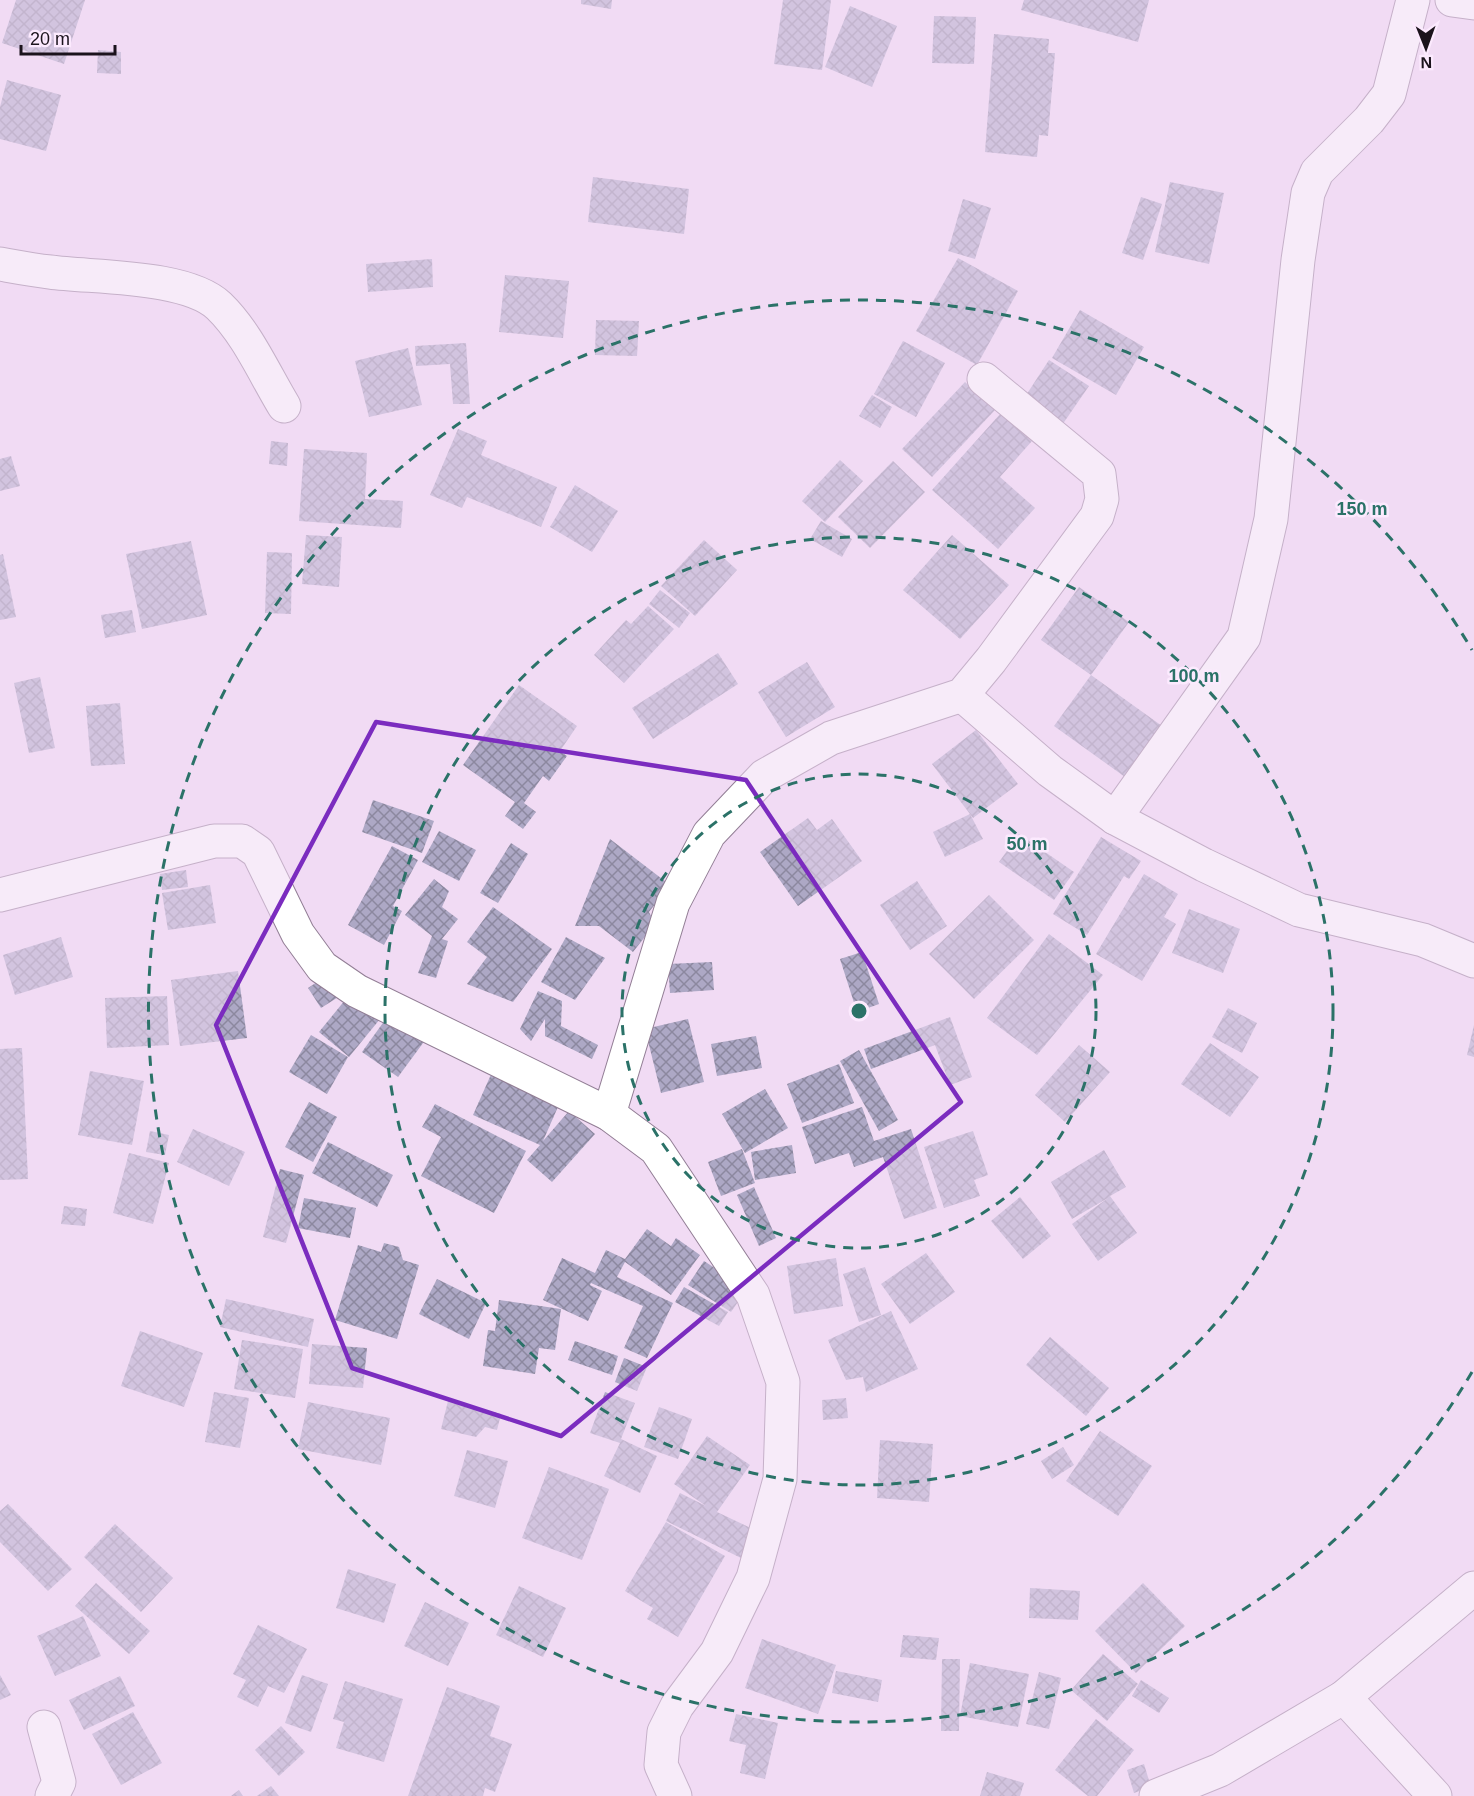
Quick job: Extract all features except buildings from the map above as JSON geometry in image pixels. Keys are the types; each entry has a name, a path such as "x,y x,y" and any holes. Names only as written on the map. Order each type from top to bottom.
{"street":[{"path":"1115,818 1244,637 1271,519 1298,260 1308,193 1317,172 1369,120 1389,94 1413,0"},
{"path":"1452,0 1474,3"},
{"path":"0,264 50,273 136,279 187,290 218,305 243,336 284,406"},
{"path":"609,1114 673,903 709,834 764,776 831,738 962,694 992,660 1097,516 1102,499 1099,474 984,380"},
{"path":"962,694 1050,771 1115,818 1204,866 1299,910 1423,940 1474,961"},
{"path":"0,894 214,841 242,841 258,852 298,934 322,967 357,991 609,1114 656,1149 753,1296 783,1382 780,1479 753,1578 717,1652 677,1706 664,1732 661,1765 675,1796"},
{"path":"1156,1796 1220,1770 1344,1697 1474,1588"},
{"path":"1344,1697 1435,1796"},
{"path":"44,1727 59,1782 52,1796"}],"highlighted area":[{"path":"376,722 746,780 961,1102 561,1436 352,1368 216,1025"}]}
